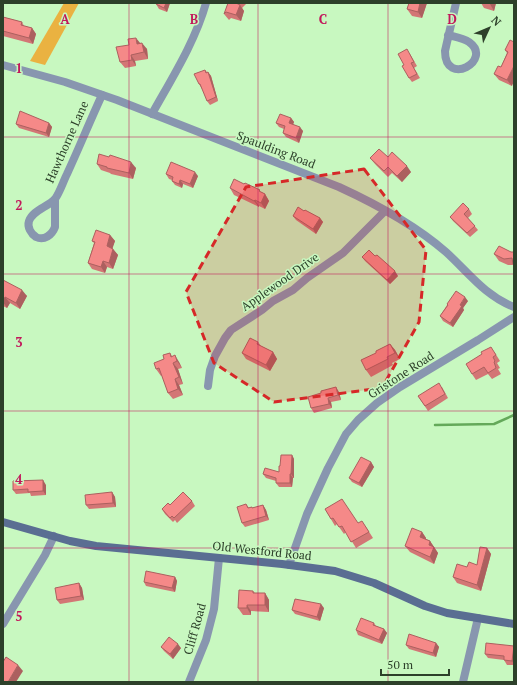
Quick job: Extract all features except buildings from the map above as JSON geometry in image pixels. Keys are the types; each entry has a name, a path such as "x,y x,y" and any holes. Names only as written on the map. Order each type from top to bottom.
{"main road":[{"name":"Old Westford Road","path":"3,522 96,546 335,571 374,583 425,606 440,611 514,624"}],"street":[{"path":"152,114 188,48 203,14 206,3"},
{"path":"448,35 463,39 472,44 476,53 475,58 469,67 459,70 446,62 445,51 448,35 456,3"},
{"name":"Spaulding Road","path":"3,65 65,82 102,95 339,187 385,210 407,224 445,252 493,297 514,307"},
{"name":"Hawthorne Lane","path":"54,199 54,232 47,237 39,238 31,233 29,225 30,220 35,214 54,199 102,95"},
{"name":"Applewood Drive","path":"208,386 210,370 215,356 231,330 293,290 312,274 344,253 385,210"},
{"name":"Gristone Road","path":"289,565 307,514 331,461 346,434 358,420 378,403 400,388 514,317"},
{"path":"3,624 45,555 54,536"},
{"name":"Cliff Road","path":"189,682 206,640 214,609 219,558"},
{"path":"463,682 478,618"}],"highlighted area":[{"path":"364,169 426,250 419,322 382,388 274,402 214,363 186,292 246,187"}],"shaded area":[{"path":"64,3 79,3 45,65 30,61"}],"waterway":[{"path":"435,425 494,424 514,415"}]}
